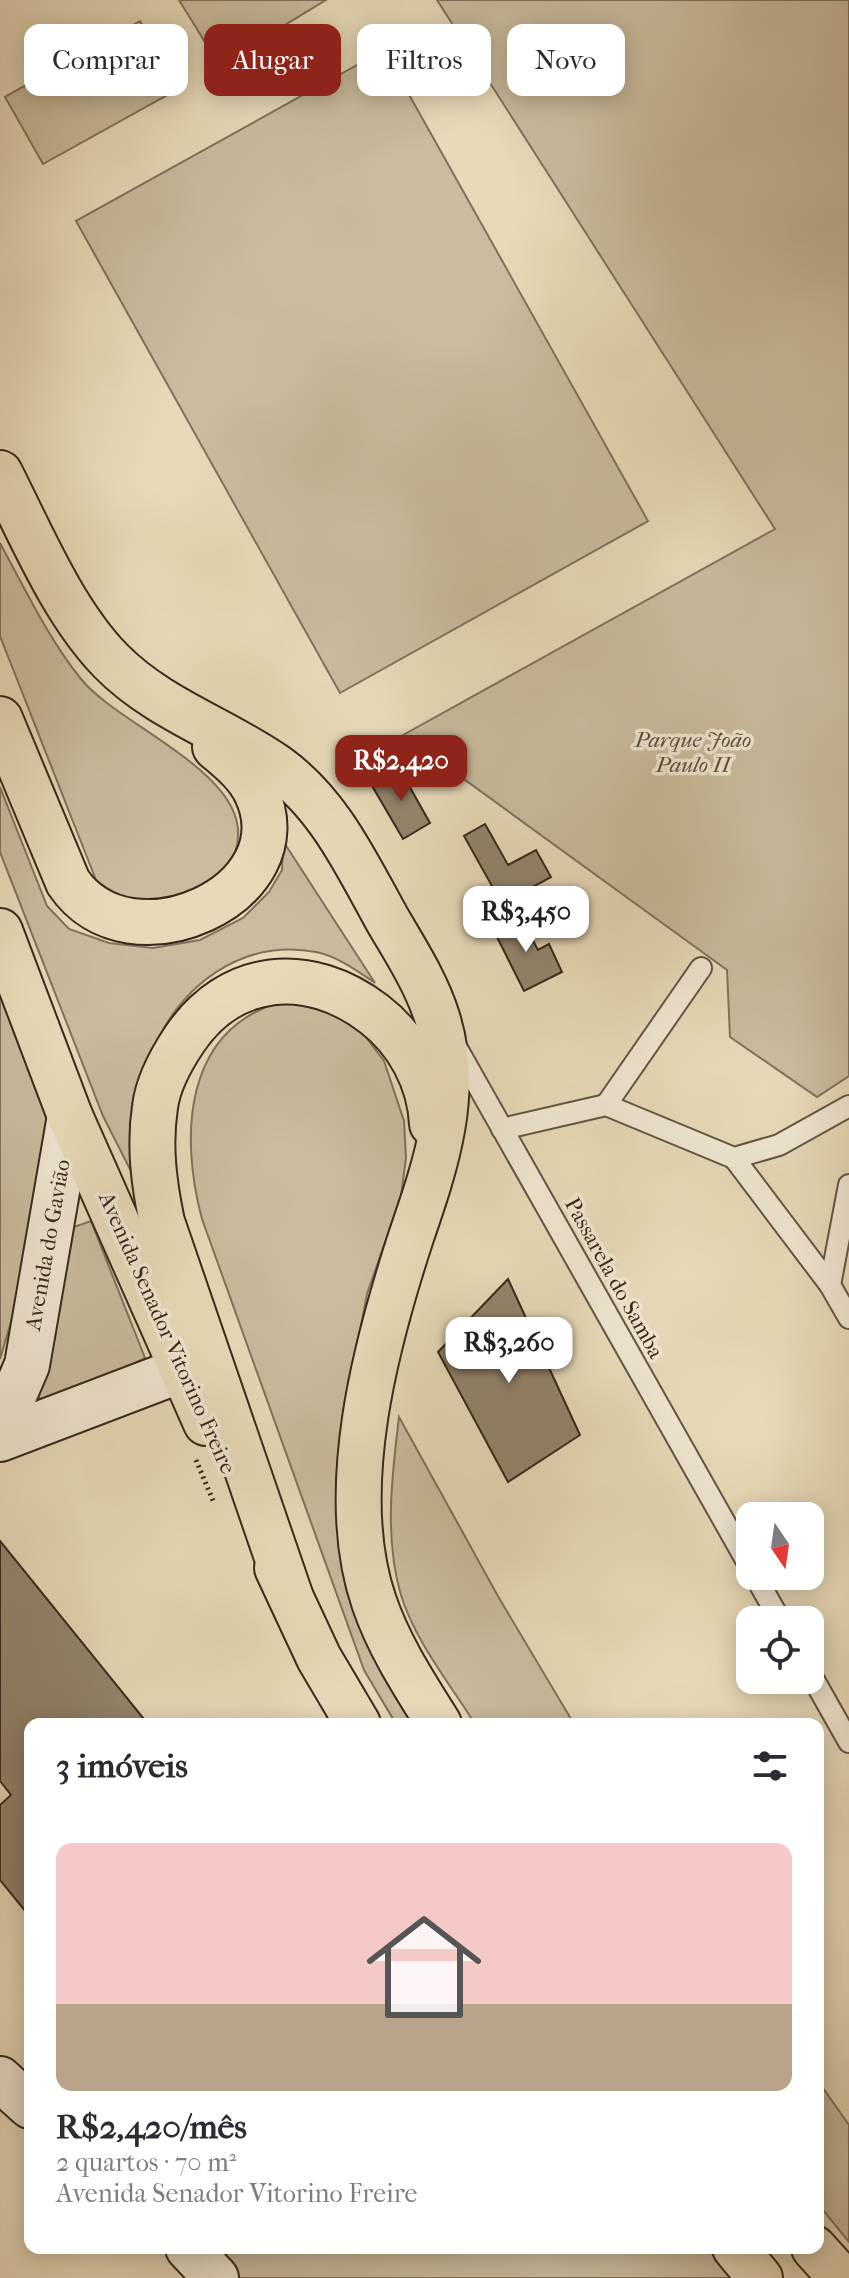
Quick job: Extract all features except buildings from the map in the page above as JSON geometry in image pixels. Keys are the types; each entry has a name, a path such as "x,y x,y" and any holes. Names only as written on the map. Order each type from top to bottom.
{"main road":[{"path":"0,473 55,579 90,636 129,678 172,708 274,765 313,798 350,854 436,1012 446,1047 449,1094 446,1117 376,1357 363,1445 361,1526 364,1564 386,1634 435,1718"},
{"path":"0,719 68,882 80,899 119,920 148,923 193,913 233,891 248,874 262,846 262,812 257,793 245,773 172,708"},
{"name":"Avenida Senador Vitorino Freire","path":"0,931 70,1116 181,1370 319,1658 354,1718"},
{"path":"290,1595 162,1222 155,1192 152,1162 155,1106 174,1054 204,1014 245,988 293,981 314,984 355,1000 389,1025 404,1044 427,1092 433,1136 424,1198"},
{"path":"740,2254 760,2278"},
{"path":"819,2254 841,2278"}],"street":[{"name":"Avenida do Gavião","path":"0,1414 15,1393 27,1365 70,1116"},
{"path":"0,1439 181,1370"},
{"path":"0,2079 24,2101"},
{"path":"194,2254 216,2278"}],"lane":[{"path":"606,1105 701,968"},
{"name":"Passarela do Samba","path":"436,1012 736,1542"},
{"path":"502,1129 606,1105 734,1158 830,1285 849,1318"},
{"path":"734,1158 779,1145 849,1106"},
{"path":"830,1285 849,1185"},
{"path":"822,1694 849,1742"}],"green space":[{"path":"179,0 326,0 286,24 204,24 204,41"},
{"name":"Parque João Paulo II","path":"437,0 849,0 849,1076 817,1097 730,1037 727,970 403,735 775,529 491,85 491,24 452,24"},
{"path":"357,65 357,96 410,96 648,521 340,693 76,221 301,96 341,96 341,74"},
{"path":"24,86 24,96 165,96 43,164 5,97"},
{"path":"0,543 47,630 81,679 101,699 191,762 216,786 234,812 238,840 226,870 208,886 176,899 147,900 130,899 114,893 96,880 0,636"},
{"path":"0,787 47,906 69,929 109,943 153,948 200,940 243,918 269,892 282,870 283,841 375,983 332,957 289,950 263,952 238,960 196,988 163,1029 151,1057 139,1187 103,1116 0,852"},
{"path":"0,982 53,1125 32,1251 0,1359"},
{"path":"281,1002 309,1002 331,1011 365,1036 384,1061 404,1121 406,1158 401,1196 367,1294 357,1347 345,1529 415,1718 392,1718 364,1670 202,1219 191,1154 191,1122 196,1090 207,1061 224,1036 249,1016"},
{"path":"91,1221 145,1358 58,1405 36,1397 71,1228"},
{"path":"399,1417 499,1598 570,1718 471,1718 424,1645 401,1595 391,1529"},
{"path":"824,2090 849,2125 849,2242 824,2211"},
{"path":"217,2254 712,2254 733,2278 239,2278"}]}
